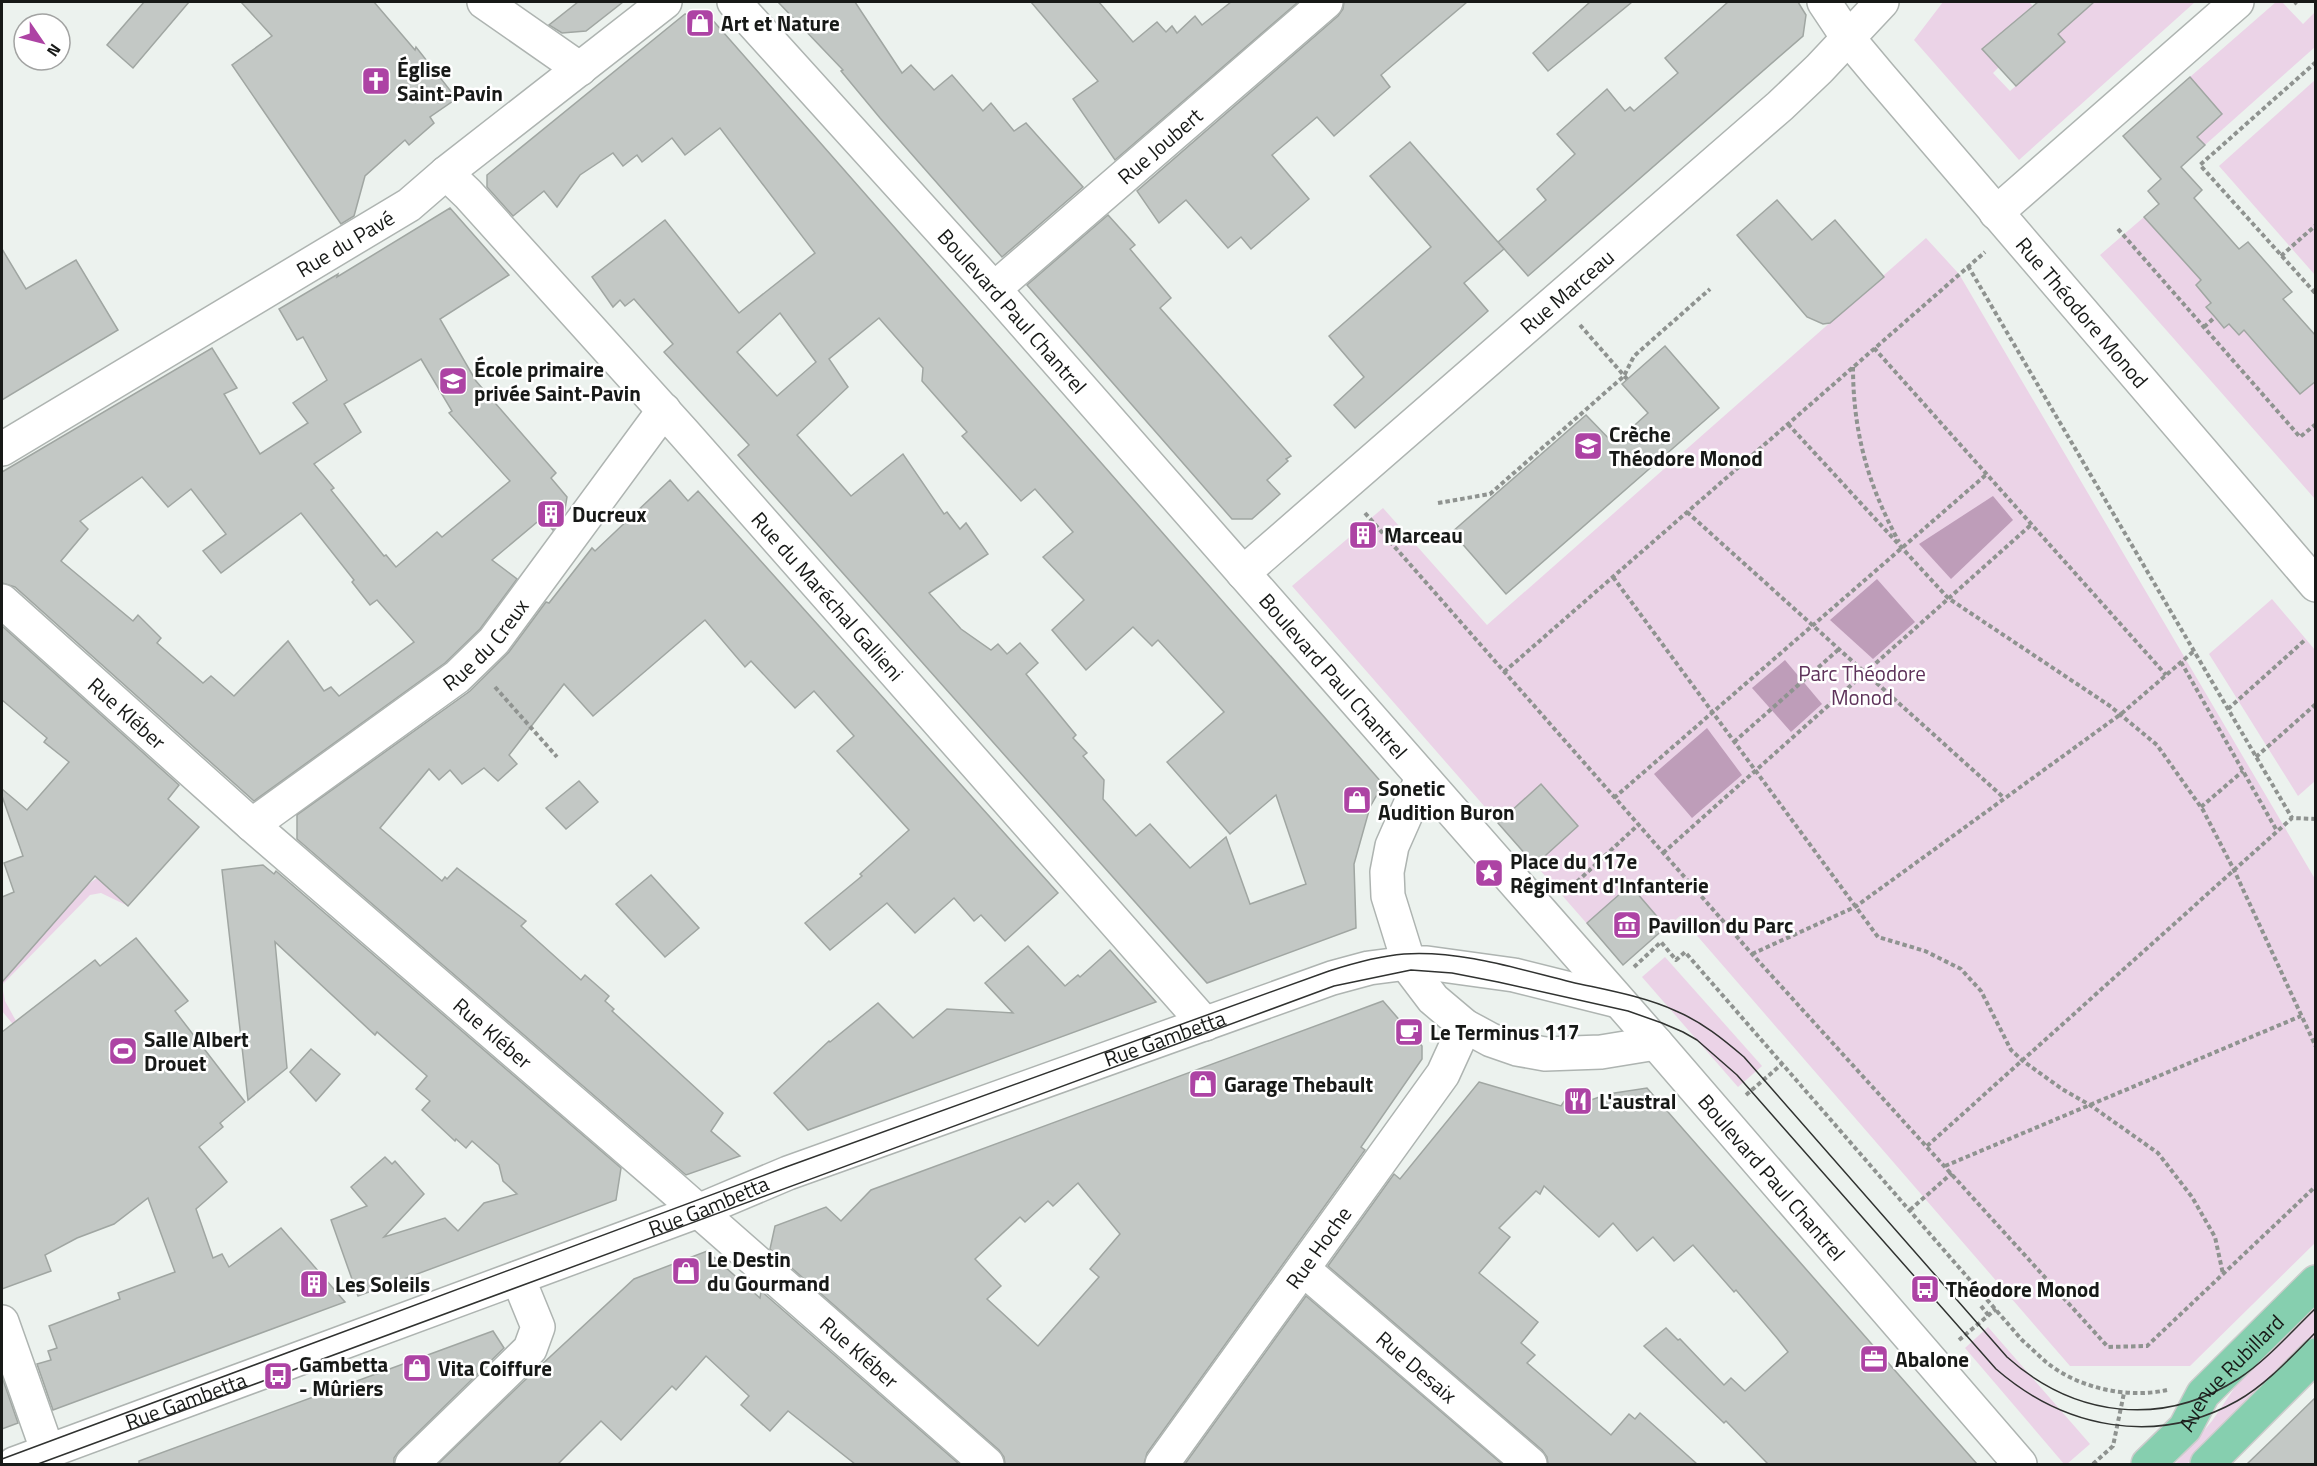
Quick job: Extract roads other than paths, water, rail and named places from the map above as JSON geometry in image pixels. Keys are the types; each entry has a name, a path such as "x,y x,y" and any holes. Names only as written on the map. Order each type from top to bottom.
{"main road":[{"name":"Avenue Rubillard","path":"2148,1464 2185,1428 2203,1394 2316,1282"},
{"name":"Avenue Rubillard","path":"2207,1464 2316,1355"}],"street":[{"path":"484,2 580,69"},
{"name":"Rue du Pavé","path":"2,449 409,205 446,173 665,2"},
{"name":"Boulevard Paul Chantrel","path":"734,2 994,289 1656,1043 2020,1464"},
{"name":"Rue Joubert","path":"994,289 1326,2"},
{"name":"Rue Théodore Monod","path":"1824,2 1848,38 2003,222 2316,585"},
{"name":"Rue Marceau","path":"1243,573 1780,106 1882,2"},
{"path":"2003,222 2236,2"},
{"name":"Rue du Maréchal Gallieni","path":"446,173 468,194 664,410 1205,1024"},
{"name":"Rue du Creux","path":"252,825 457,677 494,641 664,410"},
{"name":"Rue Kléber","path":"2,600 252,825 987,1464"},
{"path":"1422,778 1392,846 1387,872 1388,896 1411,970 1434,999 1465,1026 1491,1041 1517,1049 1545,1054 1601,1052 1656,1043"},
{"name":"Rue Gambetta","path":"14,1464 698,1211 788,1173 1332,978 1369,968 1408,963 1455,965 1614,996"},
{"name":"Rue Hoche","path":"1162,1464 1443,1074 1465,1026"},
{"name":"Rue Desaix","path":"1303,1269 1530,1464"},
{"path":"412,1464 530,1349 538,1327 518,1278"},
{"path":"2,1322 48,1452"}],"tram line":[{"path":"2,1459 786,1167 1329,971 1366,960 1404,954 1467,958 1651,1001 1686,1015 1720,1037 1744,1057 2007,1357 2033,1377 2061,1393 2089,1403 2119,1409 2149,1409 2179,1405 2209,1395 2238,1379 2269,1355 2316,1308"},
{"path":"38,1464 1334,986 1411,970 1452,973 1628,1011 1662,1023 1697,1040 1737,1075 1996,1369 2023,1389 2051,1405 2081,1417 2111,1424 2143,1427 2174,1424 2206,1415 2248,1394 2278,1370 2316,1332"}],"place":[{"name":"Art et Nature","path":"700,23"},
{"name":"Église Saint-Pavin","path":"376,81"},
{"name":"École primaire privée Saint-Pavin","path":"453,381"},
{"name":"Crèche Théodore Monod","path":"1588,446"},
{"name":"Ducreux","path":"551,514"},
{"name":"Marceau","path":"1363,535"},
{"name":"Sonetic Audition Buron","path":"1357,800"},
{"name":"Place du 117e Régiment d'Infanterie","path":"1489,873"},
{"name":"Pavillon du Parc","path":"1627,925"},
{"name":"Le Terminus 117","path":"1409,1032"},
{"name":"Salle Albert Drouet","path":"123,1051"},
{"name":"Garage Thebault","path":"1203,1084"},
{"name":"L'austral","path":"1578,1101"},
{"name":"Le Destin du Gourmand","path":"686,1271"},
{"name":"Les Soleils","path":"314,1284"},
{"name":"Théodore Monod","path":"1925,1289"},
{"name":"Abalone","path":"1874,1359"},
{"name":"Vita Coiffure","path":"417,1368"},
{"name":"Gambetta - Mûriers","path":"278,1376"}],"park label":[{"name":"Parc Théodore Monod","path":"1862,685"}]}
